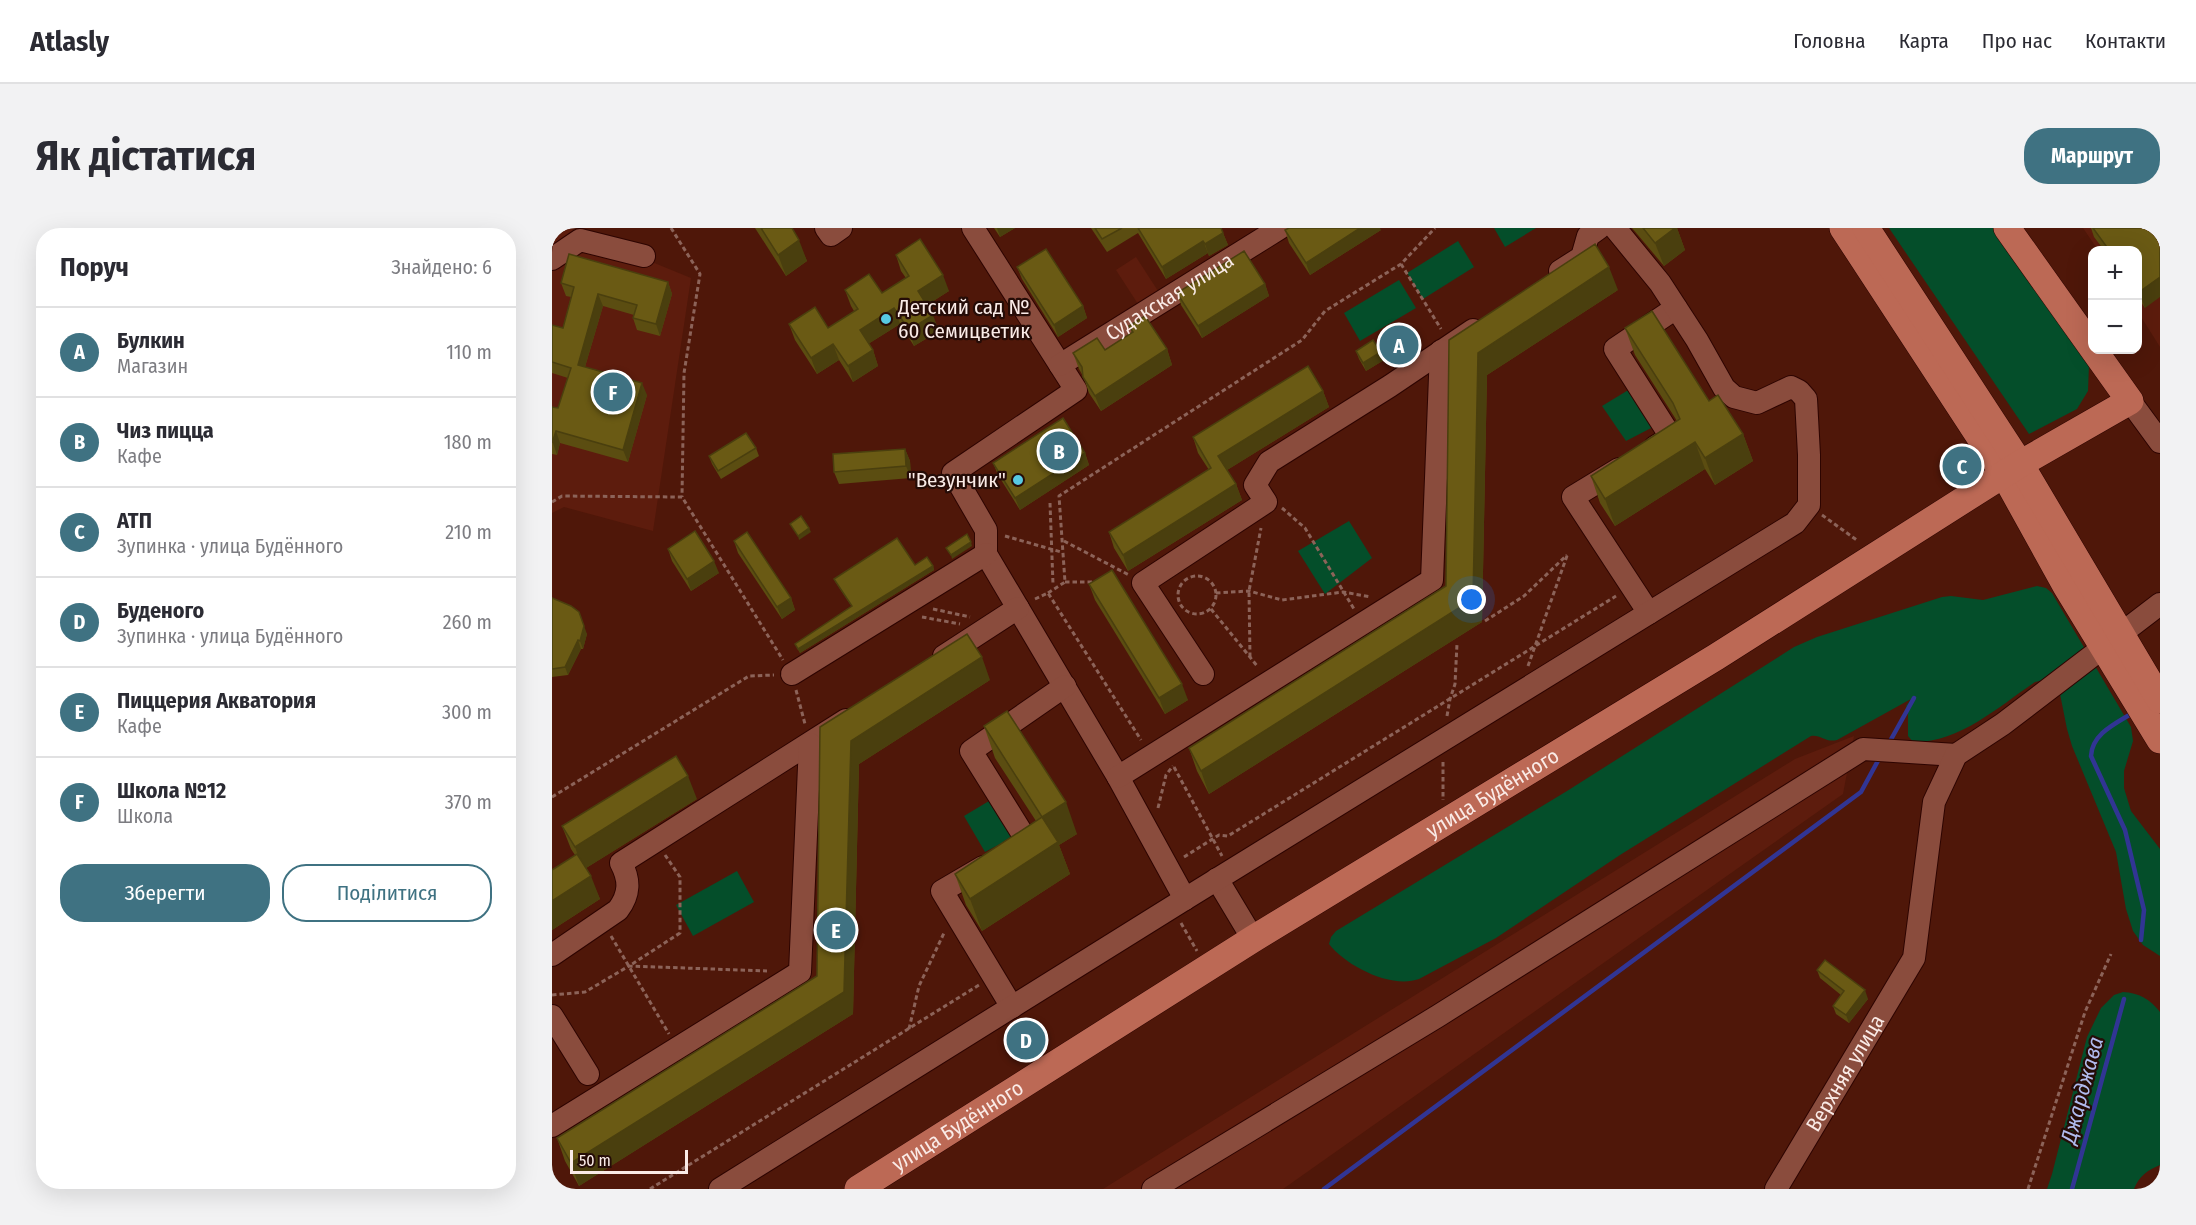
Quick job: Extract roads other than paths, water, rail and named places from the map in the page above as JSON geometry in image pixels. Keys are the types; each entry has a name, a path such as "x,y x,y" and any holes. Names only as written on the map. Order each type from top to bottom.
{"main road":[{"path":"1843,228 2012,469"},
{"path":"1866,228 2012,469 2066,586 2112,640 2147,692 2155,732"},
{"path":"2007,228 2130,401"},
{"name":"улица Будённого","path":"858,1189 1253,939 1716,657 2012,469 2130,401"}],"street":[{"path":"973,228 1076,390 953,473 986,530 986,554 1118,777 1185,899"},
{"name":"Судакская улица","path":"1060,365 1280,228"},
{"path":"1545,282 1582,256 1588,236 1599,228"},
{"path":"720,1189 1223,875 1795,523 1809,505 1806,399 1799,391 1791,387 1757,403 1734,397 1724,388 1697,340 1660,283 1615,228"},
{"path":"552,259 580,240 644,256"},
{"path":"1649,613 1572,497 1671,437 1615,349 1676,308"},
{"path":"1203,674 1143,582 1273,504 1255,485 1269,462 1488,320"},
{"path":"1118,777 1432,580 1446,348"},
{"path":"2130,401 2156,429"},
{"path":"792,674 986,554"},
{"path":"1152,1189 1438,1016 1863,749 1956,755 2003,724 2160,604"},
{"path":"927,668 1018,608"},
{"path":"1012,1007 942,891 1027,841 971,751 1065,687"},
{"path":"552,955 618,910 625,900 628,888 626,872 621,863 859,712"},
{"path":"552,1126 800,972 810,744"},
{"name":"Верхняя улица","path":"1776,1189 1914,958 1934,802 1956,755"},
{"path":"1223,875 1253,939"},
{"path":"552,1016 588,1074"}],"waterway":[{"path":"1889,743 1914,698"},
{"name":"Джарджава","path":"2134,712 2101,735 2092,748 2091,756 2125,830 2144,910 2141,940"},
{"path":"1324,1189 1861,792 1880,757"},
{"name":"Джарджава","path":"2072,1189 2124,999"}],"place":[{"name":"Детский сад № 60 Семицветик","path":"886,319"},
{"name":"Булкин","path":"1399,345"},
{"name":"Школа №12","path":"613,392"},
{"name":"Чиз пицца","path":"1059,451"},
{"name":"АТП","path":"1962,466"},
{"name":"\"Везунчик\"","path":"1018,480"},
{"name":"Пиццерия Акватория","path":"836,930"},
{"name":"Буденого","path":"1026,1040"}]}
